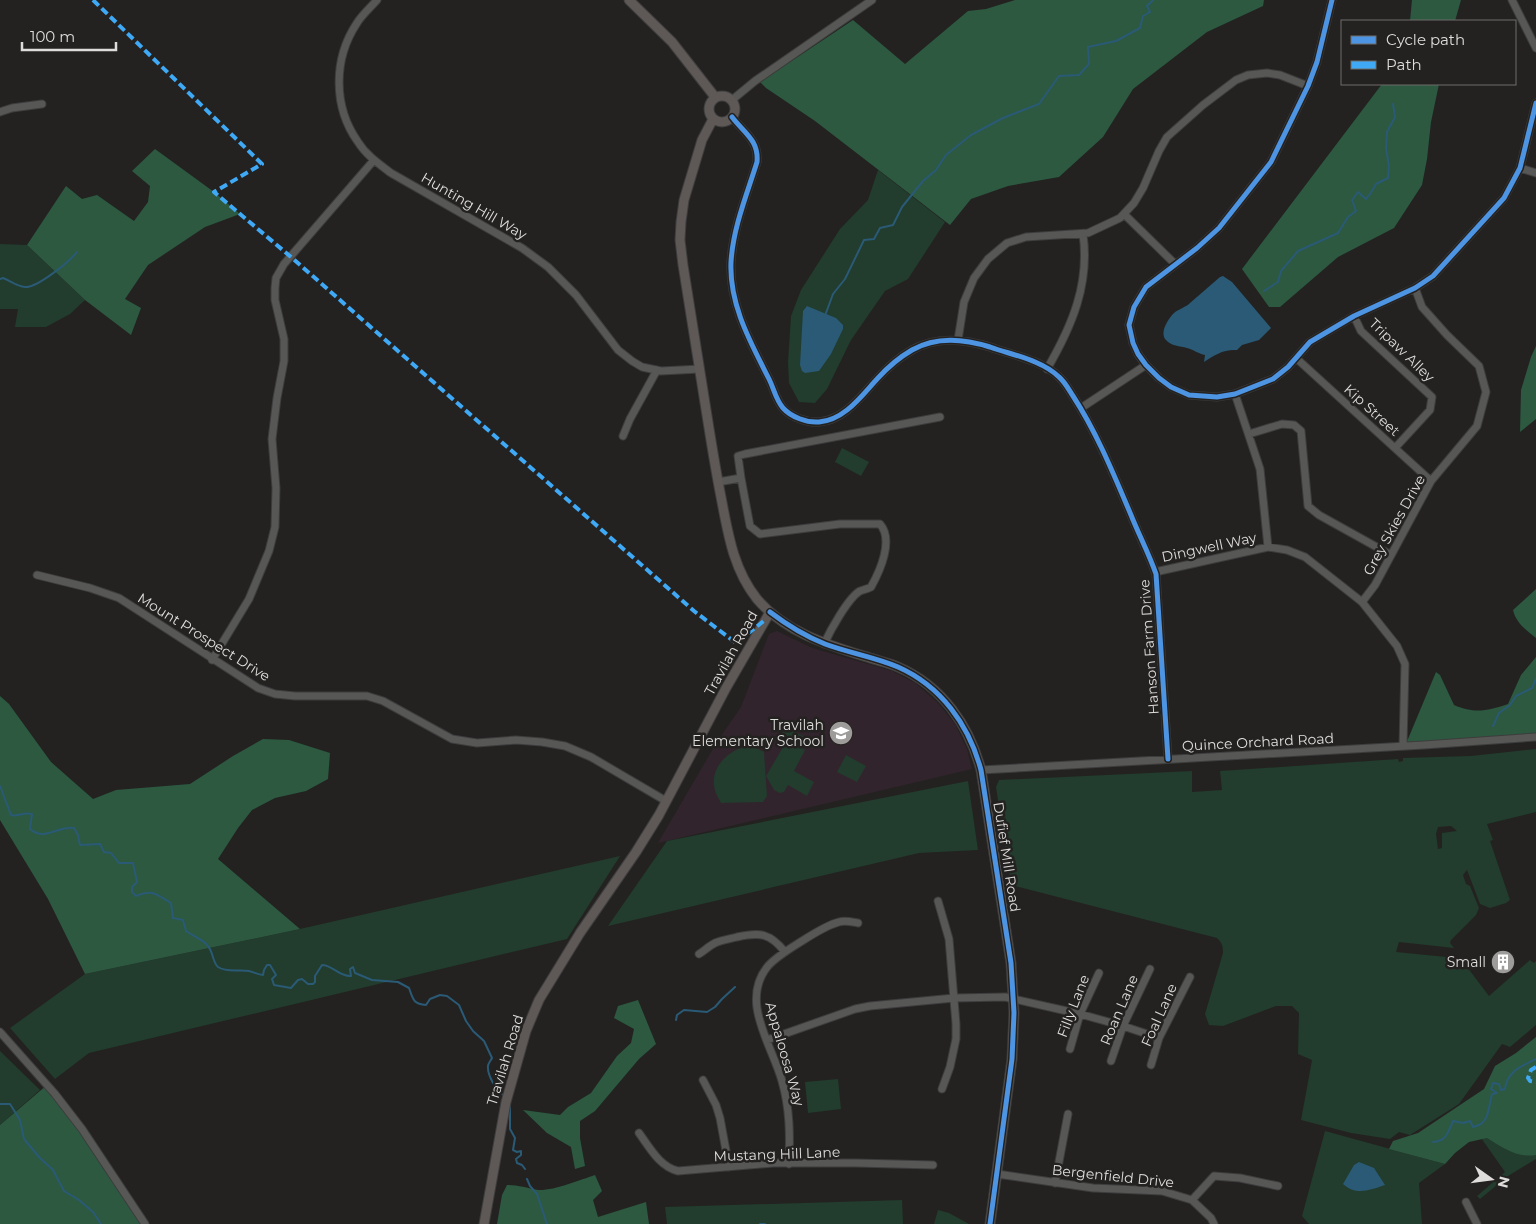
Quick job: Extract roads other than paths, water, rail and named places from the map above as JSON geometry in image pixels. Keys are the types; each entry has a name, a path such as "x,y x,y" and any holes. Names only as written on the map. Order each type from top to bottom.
{"main road":[{"path":"629,0 672,42 714,97"},
{"path":"724,95 732,100 735,109 732,117 725,122 718,122 713,119 708,108 714,97 724,95"},
{"name":"Travilah Road","path":"484,1224 503,1112 526,1031 539,1000 580,933 636,852 770,612 752,591 739,569 730,545 718,482 680,240 684,200 702,140 713,119"},
{"name":"Dufief Mill Road","path":"770,612 785,624 810,638 897,667 916,677 955,711 969,734 978,755 1003,905 1014,998 1012,1059 990,1224"}],"street":[{"name":"Hunting Hill Way","path":"377,0 357,22 342,54 339,68 339,89 342,109 358,143 374,160 392,173 522,248 548,267 576,295 618,350 637,364 657,370 675,372 700,369"},
{"path":"732,100 755,81 872,0"},
{"path":"1332,0 1317,62 1308,86 1279,147 1260,176 1218,228 1196,248 1146,287 1134,307 1129,325 1133,343 1138,354 1159,378 1171,386 1189,395 1217,396 1235,394 1273,379 1288,367 1310,342 1354,316 1415,288 1433,276 1504,198 1520,168 1536,103"},
{"path":"1512,0 1536,48"},
{"path":"958,340 958,330 964,302 974,278 988,259 1007,243 1026,237 1083,234 1120,218 1134,203 1143,188 1167,137 1223,88 1236,80 1248,75 1259,74 1280,76 1308,86"},
{"path":"0,112 12,108 42,104"},
{"name":"Hanson Farm Drive","path":"732,117 753,141 757,148 758,156 734,242 731,262 732,282 738,312 748,337 777,400 784,409 802,420 828,421 840,415 856,402 890,366 912,350 929,343 958,340 978,343 1035,362 1060,378 1081,408 1114,475 1155,572 1168,759"},
{"path":"212,660 249,599 269,551 275,527 276,488 272,439 284,361 284,339 274,300 276,278 284,264 374,160"},
{"path":"1520,168 1536,173"},
{"path":"1124,214 1175,264"},
{"path":"1047,369 1064,338 1080,295 1086,259 1083,234"},
{"name":"Grey Skies Drive","path":"1362,602 1375,586 1431,481 1477,426 1486,392 1478,366 1447,336 1422,307 1415,288"},
{"name":"Tripaw Alley","path":"1354,316 1361,331 1432,397 1430,410 1396,448"},
{"name":"Kip Street","path":"1296,358 1431,481"},
{"path":"1081,408 1146,365"},
{"path":"623,436 630,419 657,370"},
{"path":"1235,394 1260,469 1268,548"},
{"path":"824,644 854,596 860,591 871,587 878,574 885,548 886,535 884,528 880,524 840,524 760,534 750,526 738,456 940,418"},
{"path":"1249,434 1282,424 1294,425 1301,432 1308,506 1319,515 1391,555"},
{"path":"718,482 741,478"},
{"name":"Dingwell Way","path":"1155,572 1268,548 1287,550 1306,557 1362,602 1397,646 1405,664 1403,746"},
{"name":"Mount Prospect Drive","path":"37,574 119,598 258,688 275,694 295,696 367,696 383,701 452,739 477,743 516,740 565,746 591,757 666,801"},
{"name":"Quince Orchard Road","path":"981,770 1536,737"},
{"path":"938,901 949,939 956,1024 956,1039 950,1067 942,1089"},
{"name":"Appaloosa Way","path":"789,1164 790,1120 788,1105 781,1079 757,1014 756,995 761,976 769,965 810,936 835,923 848,921 858,923"},
{"path":"698,954 715,943 750,934 769,936 785,952"},
{"name":"Roan Lane","path":"1111,1061 1123,1026 1150,969"},
{"name":"Filly Lane","path":"1070,1049 1080,1014 1099,973"},
{"name":"Foal Lane","path":"1151,1065 1159,1038 1190,977"},
{"path":"767,1040 855,1009 954,998 1014,998 1080,1014 1159,1038"},
{"path":"0,1032 55,1094 82,1129 144,1224"},
{"path":"703,1080 720,1118 729,1167"},
{"path":"1055,1182 1068,1114"},
{"name":"Mustang Hill Lane","path":"639,1133 660,1162 672,1170 685,1171 773,1163 933,1165"},
{"name":"Bergenfield Drive","path":"998,1174 1093,1188 1162,1191 1192,1200 1211,1218 1214,1224"},
{"path":"1192,1200 1214,1176 1240,1178 1278,1186"},
{"path":"1466,1202 1477,1224"}],"water":[{"path":"1223,276 1232,282 1271,328 1259,340 1242,345 1237,350 1219,353 1204,362 1205,355 1173,345 1168,342 1163,334 1167,322 1174,313"},
{"path":"807,306 836,318 843,325 843,329 831,354 819,371 805,373 800,365 803,311"},
{"path":"1359,1162 1374,1168 1385,1185 1358,1191 1348,1188 1343,1184 1354,1165"}],"waterway":[{"path":"826,313 833,294 845,279 864,240 874,239 880,228 893,225 902,207 923,181 936,170 946,155 971,135 1003,118 1039,104 1059,76 1079,75 1089,64 1088,47 1116,41 1140,28 1143,16 1150,12 1147,6 1153,0"},
{"path":"1264,291 1278,282 1281,271 1298,251 1338,233 1348,217 1356,211 1352,200 1358,192 1366,199 1376,184 1388,178 1387,132 1395,117 1393,104"},
{"path":"0,279 3,278 16,285 30,286 53,274 77,252"},
{"path":"1493,726 1499,713 1510,705 1516,696 1532,688 1536,679"},
{"path":"0,786 11,815 32,814 30,829 36,833 47,834 74,828 80,845 100,844 104,852 111,853 119,863 133,863 137,882 132,887 132,892 136,896 151,893 171,903 173,918 183,920 186,931 201,939 210,948 216,965 222,969 249,971 263,975 267,965 270,965 276,975 272,979 274,985 291,988 298,980 302,979 308,984 313,984 315,976 322,965 347,976 351,976 350,969 353,967 355,973 372,980 398,982 409,988 413,998 418,1003 426,1005 430,999 440,995 447,996 459,1005 466,1021 484,1041 492,1058 488,1065 490,1078 503,1095"},
{"path":"676,1020 677,1015 684,1010 707,1012 715,1007 735,987"},
{"path":"1433,1142 1444,1138 1453,1121 1463,1123 1470,1121 1473,1127 1483,1123 1492,1094 1497,1093 1491,1089 1493,1083 1499,1084 1501,1090 1505,1089 1512,1073 1536,1059"},
{"path":"0,1104 10,1104 20,1120 24,1139 53,1170 64,1191 79,1200 93,1212 101,1224"},
{"path":"510,1106 510,1129 515,1138 513,1150 521,1151 521,1155 516,1159 517,1163 525,1169"},
{"path":"527,1179 537,1194 547,1224"},
{"path":"760,1224 765,1224"}],"place":[{"name":"Travilah Elementary School","path":"841,733"},
{"name":"Small","path":"1503,962"}]}
